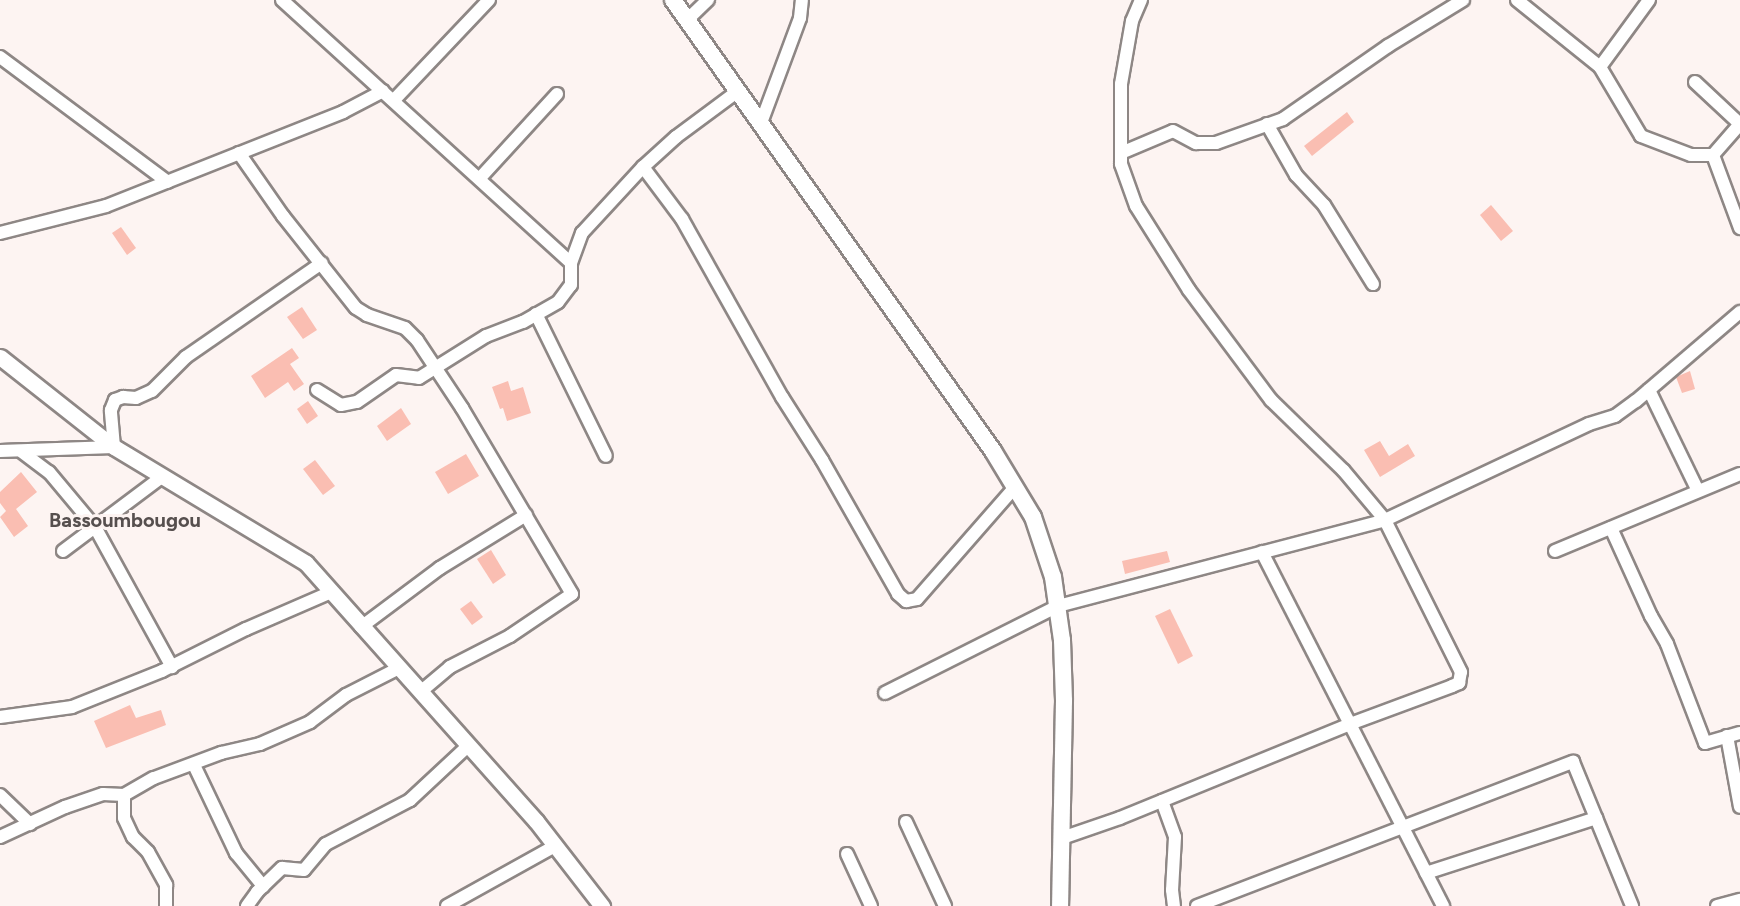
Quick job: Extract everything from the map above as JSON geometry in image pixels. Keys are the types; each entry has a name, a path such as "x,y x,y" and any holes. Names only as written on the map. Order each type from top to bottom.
{"main road":[{"path":"673,0 1016,486 1045,547 1058,606 1064,701 1060,906"}],"street":[{"path":"282,0 571,263"},
{"path":"394,100 489,0"},
{"path":"686,0 687,20"},
{"path":"687,20 708,0"},
{"path":"761,123 800,18 802,0"},
{"path":"1062,838 1162,801 1350,724 1460,683 1461,672 1385,520 1349,477 1270,400 1212,322 1136,206 1121,164 1121,84 1132,21 1141,0"},
{"path":"1121,153 1173,131 1196,143 1216,142 1283,119 1388,46 1463,0"},
{"path":"1517,0 1600,67 1641,136 1691,155 1713,155 1740,124 1695,82"},
{"path":"1600,67 1649,0"},
{"path":"0,57 168,182"},
{"path":"0,233 106,206 343,112 383,91"},
{"path":"317,390 341,405 357,402 396,375 419,378 486,336 558,302 571,285 571,263 582,233 644,167 676,137 738,91"},
{"path":"480,178 557,94"},
{"path":"1267,124 1296,175 1324,205 1373,284"},
{"path":"239,153 283,216 356,308 367,315 405,328 417,340 433,368 462,408 572,594 510,636 450,667 420,692"},
{"path":"1713,155 1740,228"},
{"path":"644,167 682,219 782,397 822,460 898,594 906,600 917,599 1016,486"},
{"path":"114,447 111,410 115,400 123,397 136,398 152,391 186,357 322,264"},
{"path":"885,693 1058,606 1385,520 1589,424 1615,416 1740,312"},
{"path":"536,314 606,456"},
{"path":"0,357 114,447 306,563 555,846 602,906"},
{"path":"1649,390 1698,491"},
{"path":"0,451 114,447"},
{"path":"22,452 49,472 95,527 172,667"},
{"path":"1555,551 1740,474"},
{"path":"63,551 163,476"},
{"path":"361,627 440,568 526,515"},
{"path":"1611,528 1651,616 1667,644 1705,743 1740,733"},
{"path":"1262,552 1443,906"},
{"path":"0,717 72,707 172,667 246,629 331,592"},
{"path":"0,837 103,794 124,795 154,778 194,765 221,753 260,744 310,722 346,695 397,669"},
{"path":"1727,736 1740,807"},
{"path":"247,906 262,886 282,868 304,870 326,844 410,801 468,746"},
{"path":"1197,906 1573,762 1632,906"},
{"path":"194,765 236,853 262,886"},
{"path":"0,795 30,824"},
{"path":"124,795 124,818 133,837 148,852 166,885 166,906"},
{"path":"1162,801 1175,837 1172,890 1174,906"},
{"path":"1426,873 1596,818"},
{"path":"906,822 945,906"},
{"path":"447,906 555,846"},
{"path":"847,854 871,906"},
{"path":"1716,906 1740,900"}],"building":[{"path":"1347,112 1354,122 1312,156 1304,146"},
{"path":"1491,205 1513,231 1501,241 1480,215"},
{"path":"121,227 136,248 127,255 112,233"},
{"path":"302,307 317,330 303,339 287,317"},
{"path":"292,348 299,358 290,364 304,384 294,391 288,382 265,398 251,376"},
{"path":"1690,371 1695,389 1682,393 1676,377"},
{"path":"508,381 511,391 523,387 531,413 507,421 492,387"},
{"path":"308,401 318,416 307,424 297,409"},
{"path":"401,408 411,424 387,441 377,426"},
{"path":"1380,441 1389,456 1408,444 1415,456 1380,477 1364,450"},
{"path":"466,454 479,476 448,494 435,472"},
{"path":"315,460 335,486 323,495 303,469"},
{"path":"21,472 37,492 16,509 28,526 14,537 0,517 6,511 0,503 0,492"},
{"path":"491,550 506,575 493,584 477,559"},
{"path":"1167,551 1170,562 1125,574 1122,561"},
{"path":"471,601 483,617 472,625 460,609"},
{"path":"1170,609 1193,656 1178,664 1155,616"},
{"path":"130,705 136,718 161,710 166,725 106,748 94,721"}],"district":[{"name":"Bassoumbougou","path":"125,520"}]}
